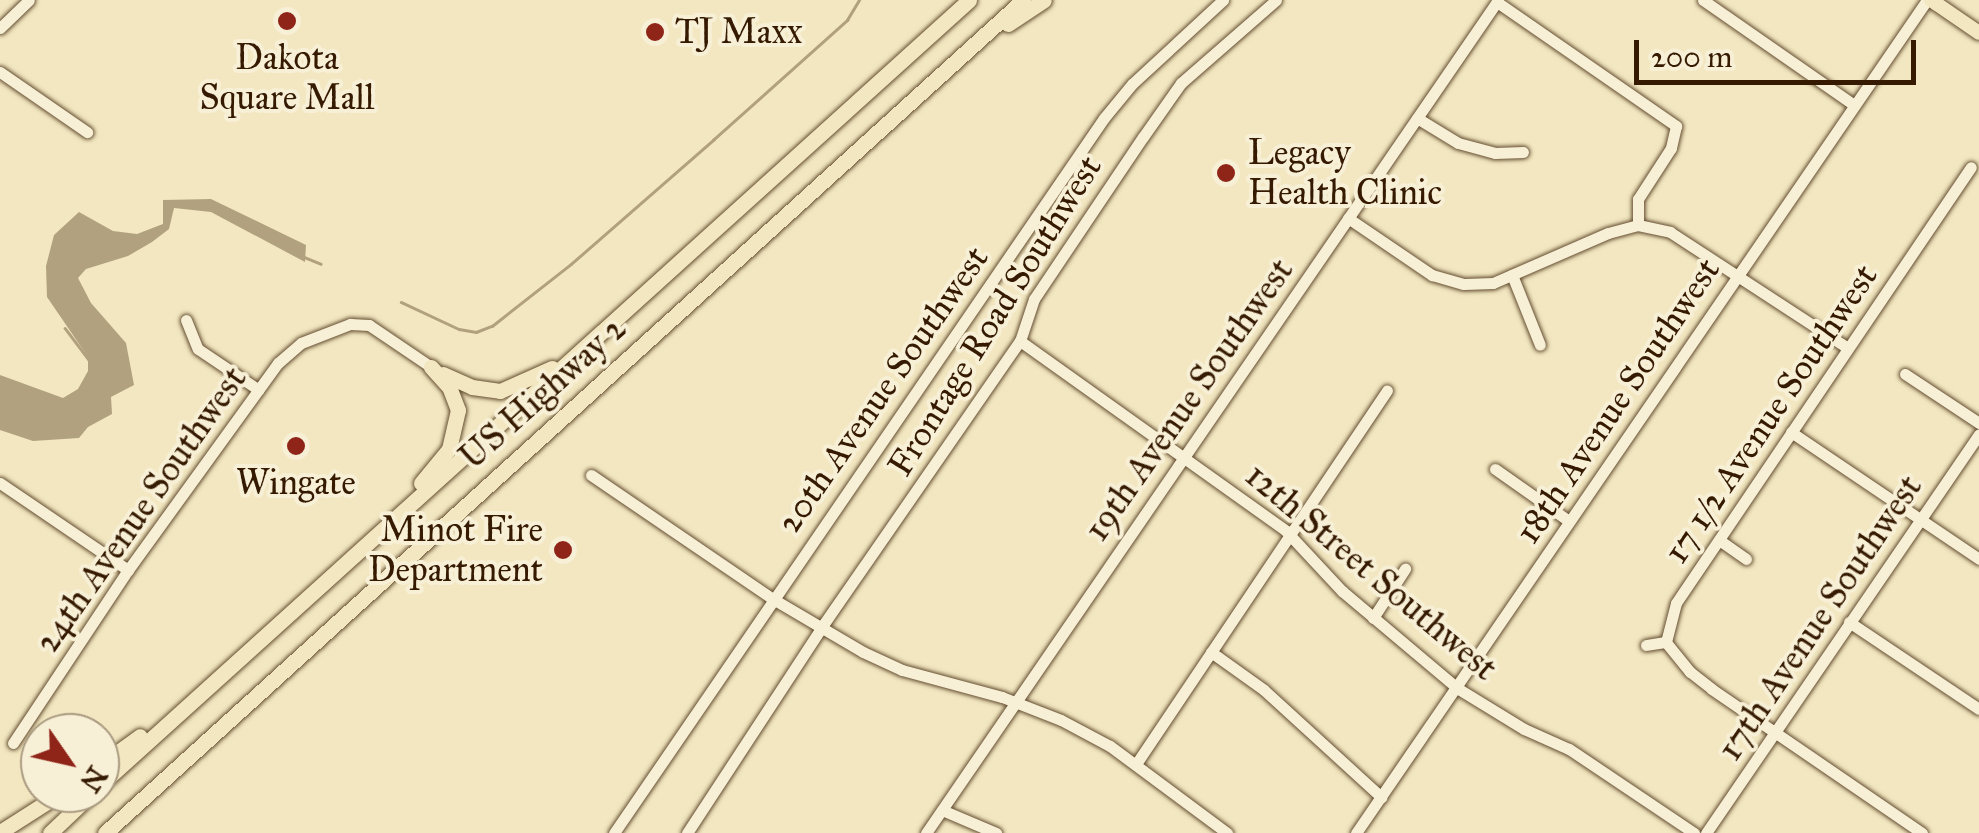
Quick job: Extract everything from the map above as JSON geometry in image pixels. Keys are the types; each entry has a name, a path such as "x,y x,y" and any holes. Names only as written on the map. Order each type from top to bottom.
{"highway":[{"name":"US Highway 2","path":"120,767 969,0"},
{"name":"US Highway 2","path":"107,833 1023,0"},
{"path":"932,80 1044,0"},
{"path":"431,367 472,387 500,390 581,352"},
{"path":"377,533 434,468 456,434 458,410 449,387 431,367"},
{"path":"120,751 208,687"},
{"path":"0,832 30,813"},
{"path":"50,833 71,813"}],"main road":[{"path":"1929,0 1979,33"}],"street":[{"path":"0,28 29,0"},
{"name":"20th Avenue Southwest","path":"614,833 1104,118 1132,84 1223,0"},
{"name":"Frontage Road Southwest","path":"687,833 823,625 1020,341 1034,299 1182,83 1276,0"},
{"path":"1703,0 1854,105"},
{"name":"18th Avenue Southwest","path":"1356,833 1929,0"},
{"path":"1498,1 1676,126 1672,148 1638,199 1638,225"},
{"name":"19th Avenue Southwest","path":"926,833 1498,1"},
{"path":"0,72 87,132"},
{"path":"1418,118 1458,144 1495,153 1522,152"},
{"name":"17 1/2 Avenue Southwest","path":"1666,642 1676,603 1972,167"},
{"path":"1348,218 1432,275 1464,284 1493,282 1608,233 1638,225 1670,232 1848,348"},
{"path":"1512,275 1540,345"},
{"path":"186,320 198,349 259,390"},
{"name":"24th Avenue Southwest","path":"13,743 128,570 259,390 301,343 332,330 369,325 431,367"},
{"name":"12th Street Southwest","path":"1020,341 1290,535 1373,618 1456,688 1524,729 1569,749 1694,833"},
{"path":"1905,374 1979,423"},
{"path":"1136,764 1387,391"},
{"path":"1791,432 1979,559"},
{"name":"17th Avenue Southwest","path":"1706,833 1979,434"},
{"path":"1495,469 1570,521"},
{"path":"591,475 773,598 863,652 902,670 1015,702 1094,737 1227,833"},
{"path":"0,483 128,570"},
{"path":"1719,540 1746,559"},
{"path":"1373,618 1405,569"},
{"path":"1849,622 1979,709"},
{"path":"1646,645 1666,642 1690,672 1712,689 1922,833"},
{"path":"1211,652 1264,690 1381,796"},
{"path":"942,810 996,833"}],"shaded area":[{"path":"211,199 306,245 305,262 211,212 174,208 169,229 152,242 128,256 86,269 78,278 91,303 126,343 134,385 111,397 112,414 88,427 79,438 33,441 0,430 0,375 63,398 78,389 88,371 88,357 47,297 46,266 54,235 79,212 113,231 137,234 163,224 163,200"}],"waterway":[{"path":"401,302 459,329 476,332 492,326 571,264 713,140 847,20 859,0"},
{"path":"304,257 321,264"},
{"path":"65,328 90,361"}],"place":[{"name":"Dakota Square Mall","path":"287,21"},
{"name":"TJ Maxx","path":"655,32"},
{"name":"Legacy Health Clinic","path":"1226,173"},
{"name":"Wingate","path":"296,446"},
{"name":"Minot Fire Department","path":"563,550"}]}
